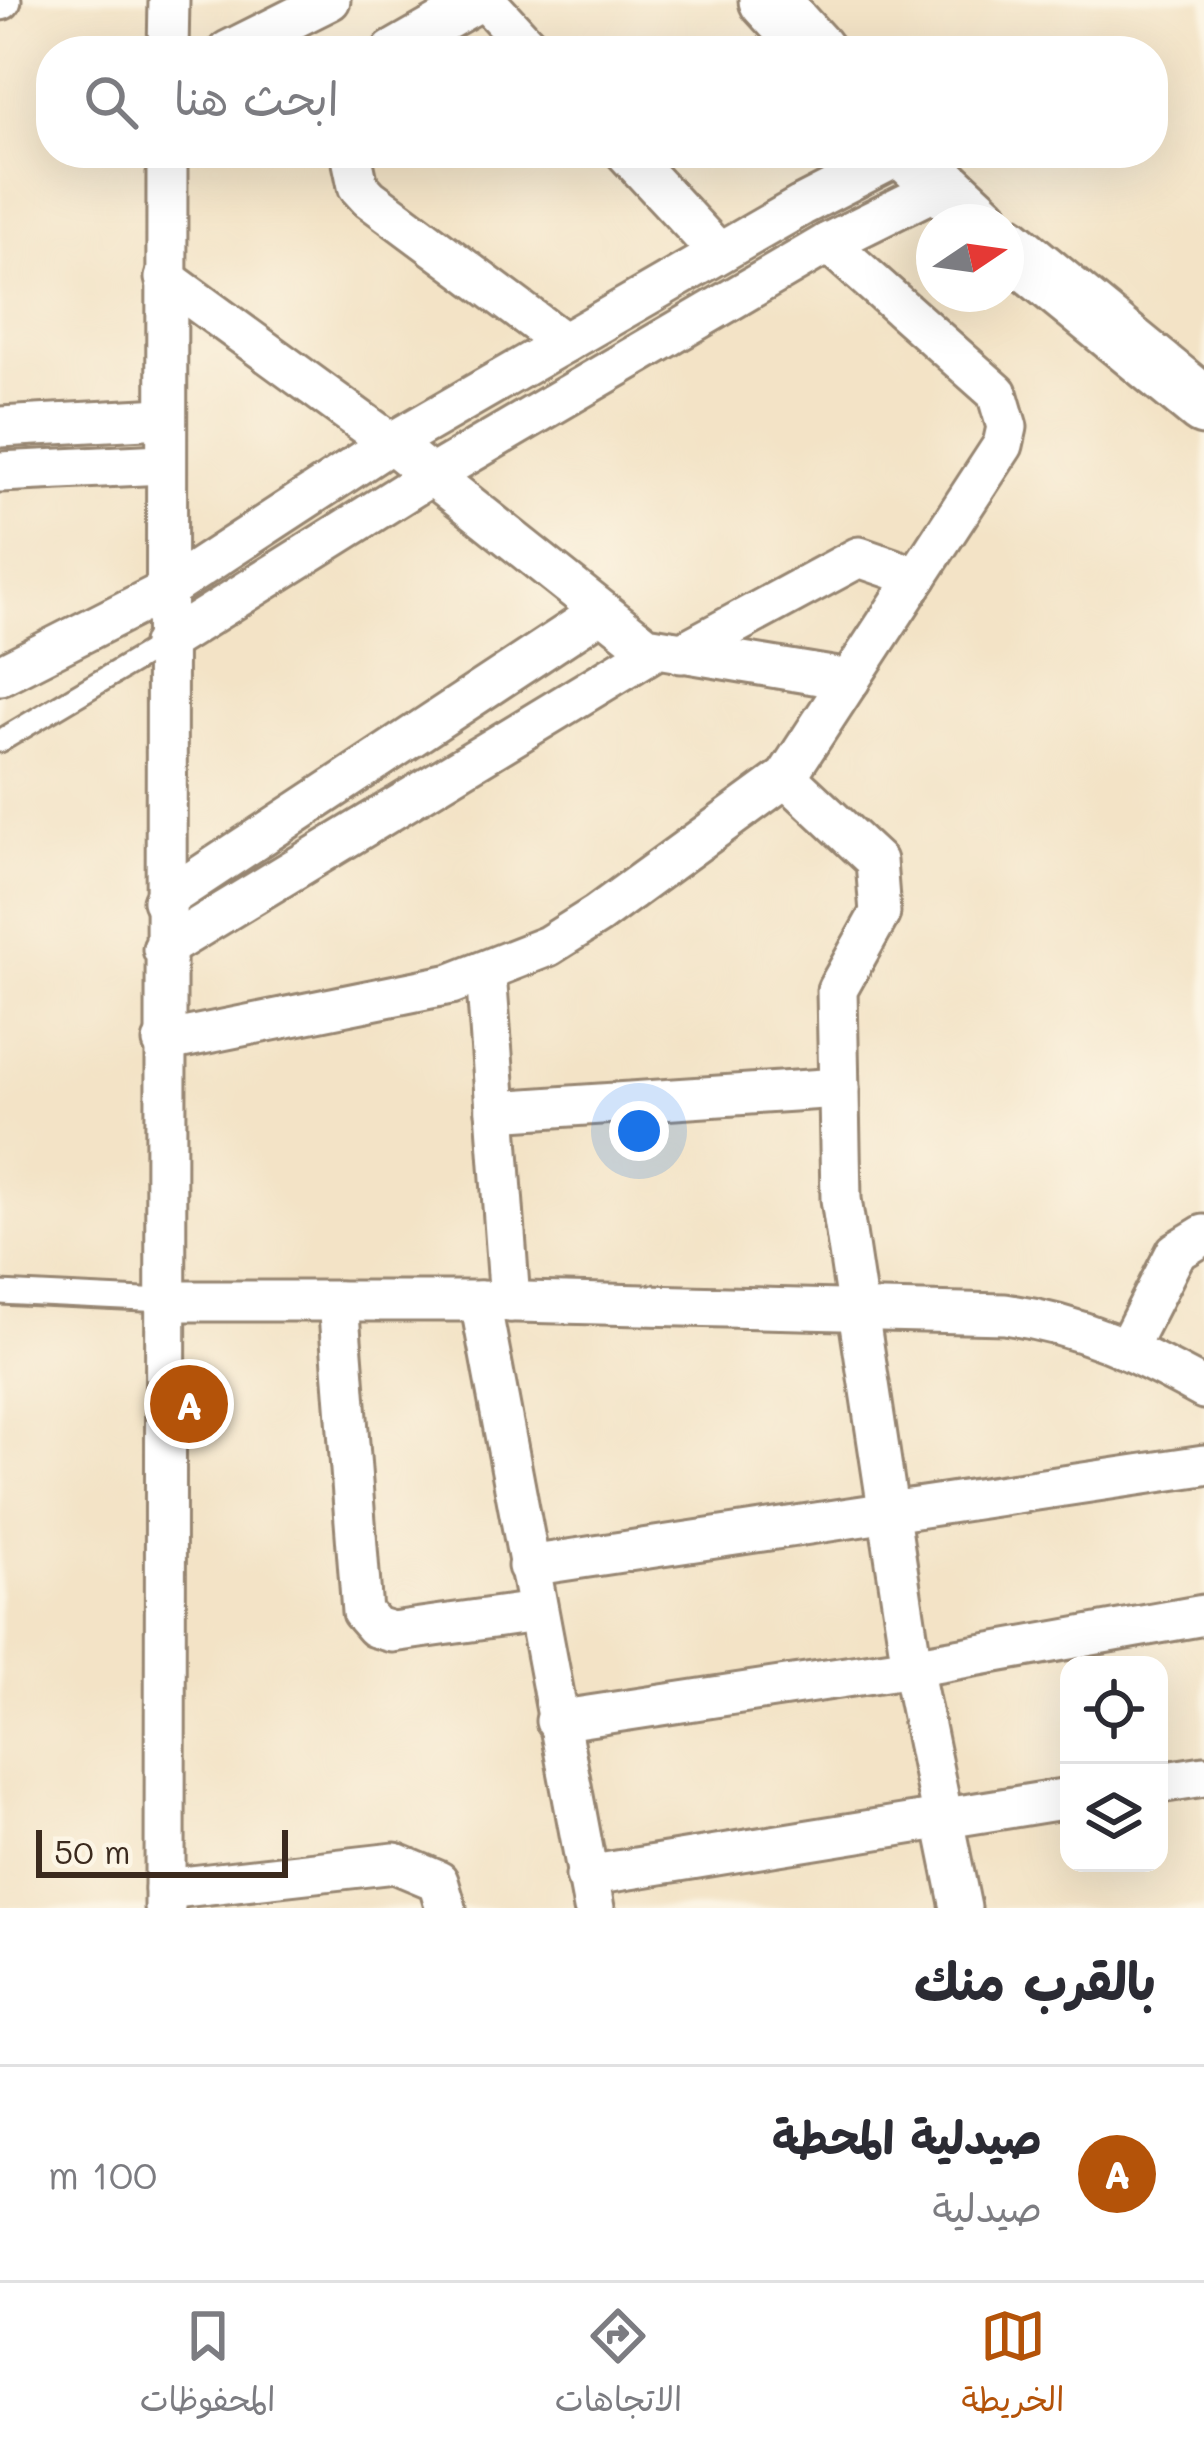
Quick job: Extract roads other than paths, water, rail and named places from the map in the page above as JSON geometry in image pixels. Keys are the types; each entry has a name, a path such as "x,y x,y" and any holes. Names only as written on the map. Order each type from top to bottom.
{"main road":[{"path":"768,0 801,36"},
{"path":"1024,259 1204,406"}],"street":[{"path":"168,36 169,0"},
{"path":"258,36 330,0"},
{"path":"419,36 483,0 518,36"},
{"path":"167,168 165,1898 395,1863 438,1881 446,1908"},
{"path":"354,168 358,186 369,198 565,343"},
{"path":"640,168 718,253"},
{"path":"0,675 163,592 391,443 718,253 934,178"},
{"path":"163,644 432,475 934,178"},
{"path":"163,1042 451,984 548,946 786,777 1003,445 1004,410 982,376 828,243"},
{"path":"165,278 391,443 599,613 668,652 850,680"},
{"path":"0,427 163,418"},
{"path":"0,472 163,464"},
{"path":"163,950 668,652 859,556 917,577"},
{"path":"163,901 599,613"},
{"path":"786,777 876,861 880,913 837,990 842,1199 855,1312 912,1667 961,1908"},
{"path":"486,972 496,1111 495,1301 528,1566 590,1892 946,1818 1060,1799"},
{"path":"496,1111 839,1088"},
{"path":"1127,1348 1176,1252 1204,1235"},
{"path":"164,1301 495,1301 1005,1314 1061,1322 1127,1348 1204,1389"},
{"path":"338,1301 362,1612 375,1627 392,1632 536,1612"},
{"path":"528,1566 1204,1465"},
{"path":"556,1721 912,1667 1204,1615"},
{"path":"1168,1782 1204,1776"}],"lane":[{"path":"0,741 163,644"},
{"path":"0,1293 164,1301"}],"place":[{"name":"صيدلية المحطة","path":"189,1404"}]}
